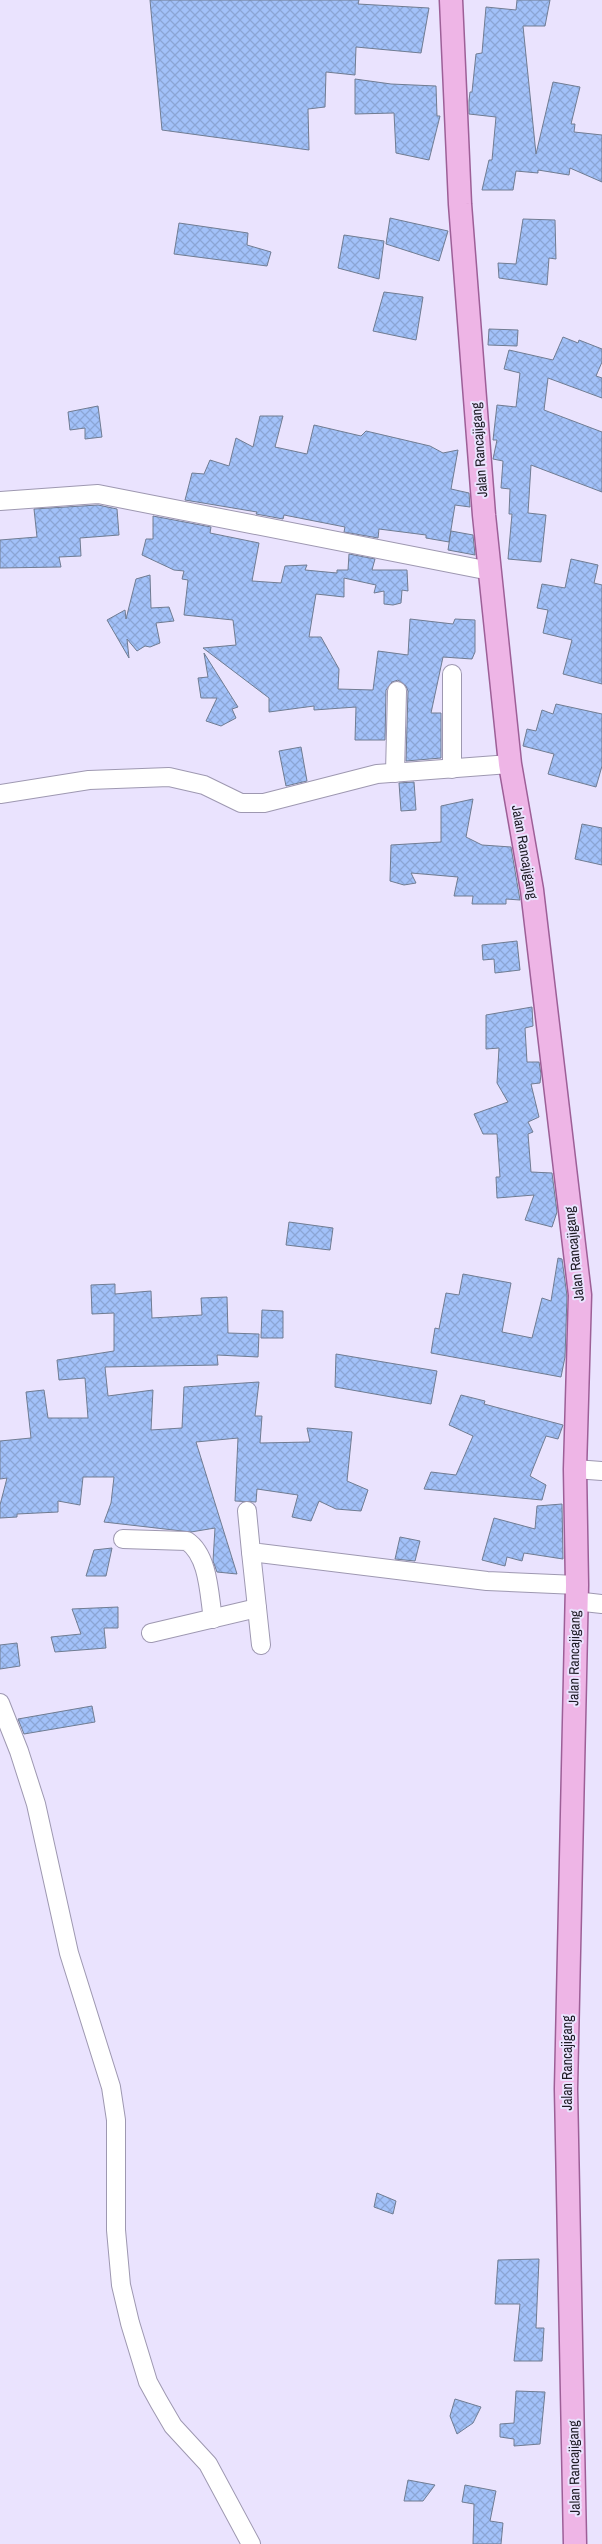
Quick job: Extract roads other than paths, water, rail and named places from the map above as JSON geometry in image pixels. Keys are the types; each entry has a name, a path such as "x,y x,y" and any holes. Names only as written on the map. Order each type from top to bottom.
{"main road":[{"name":"Jalan Rancajigang","path":"452,0 460,204 490,570 510,764 532,890 580,1295 566,2088 575,2544"}],"street":[{"path":"0,501 98,494 490,570"},
{"path":"452,674 452,770"},
{"path":"395,773 397,691"},
{"path":"0,794 88,780 169,778 204,785 241,803 264,803 377,774 452,770 510,764"},
{"path":"576,1469 602,1471"},
{"path":"246,1511 261,1645"},
{"path":"123,1540 187,1542 193,1546 205,1573 213,1619"},
{"path":"251,1552 576,1593 602,1604"},
{"path":"151,1633 256,1608"},
{"path":"0,1703 19,1751 36,1804 69,1953 111,2087 116,2120 116,2230 121,2285 130,2323 148,2382 159,2402 173,2426 208,2464 252,2544"}]}
